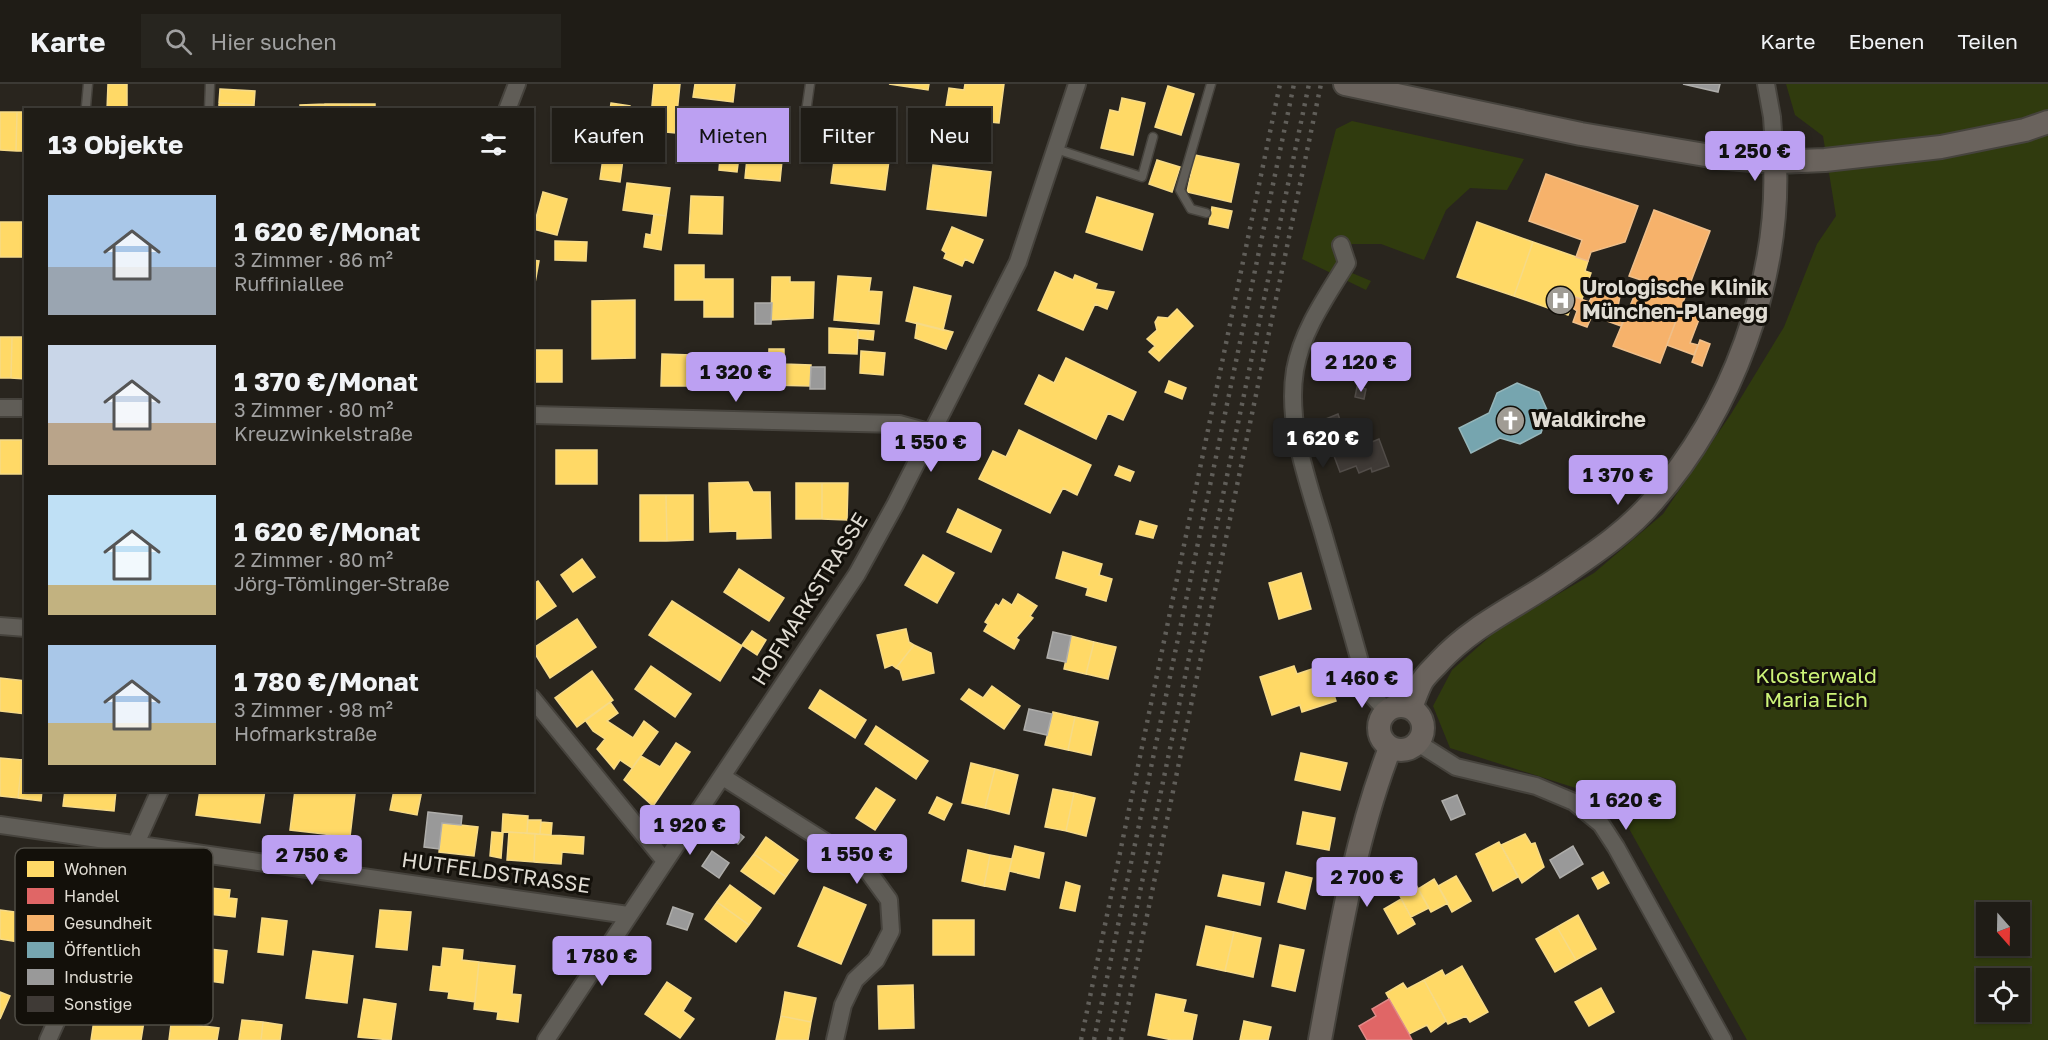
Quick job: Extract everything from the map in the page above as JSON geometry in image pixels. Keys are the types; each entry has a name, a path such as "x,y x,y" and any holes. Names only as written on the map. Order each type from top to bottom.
{"street":[{"path":"508,108 517,84"},
{"name":"HOFMARKSTRASSE","path":"546,1040 856,574 932,433 1018,262 1077,84"},
{"path":"1345,84 1581,134 1717,157 1775,162 1824,160 1941,147 2025,130 2048,122"},
{"path":"1411,708 1422,681 1472,632 1560,578 1612,539 1652,503 1682,466 1710,420 1760,302 1773,234 1776,200 1775,162 1772,117 1766,84"},
{"path":"1341,245 1347,263 1311,322 1295,369 1293,405 1296,434 1309,485 1368,691 1386,711"},
{"path":"0,408 24,408"},
{"path":"534,415 899,424 932,433"},
{"path":"0,626 24,628"},
{"path":"534,700 665,861"},
{"path":"1402,706 1411,708 1423,724 1418,743 1405,751 1390,748 1379,735 1381,717 1386,711 1402,706"},
{"path":"1418,743 1456,767 1536,786 1574,802 1600,824 1616,847 1723,1040"},
{"path":"1320,1040 1357,861 1377,782 1390,748"},
{"path":"723,777 865,867 889,900 891,931 876,960 855,980 843,1005 835,1040"},
{"path":"132,848 159,792"},
{"name":"HUTFELDSTRASSE","path":"0,825 168,848"},
{"name":"HUTFELDSTRASSE","path":"213,855 628,915"},
{"path":"48,1040 55,1025"}],"lane":[{"path":"86,106 88,84"},
{"path":"209,108 210,84"},
{"path":"807,108 810,84"},
{"path":"1206,213 1191,209 1180,189 1211,84"},
{"path":"1056,149 1142,177 1153,138"}],"green space":[{"name":"Klosterwald Maria Eich","path":"1786,84 2048,84 2048,1040 1747,1040 1613,800 1450,748 1433,706 1452,670 1497,630 1594,573 1663,514 1731,414 1784,327 1817,244 1836,216 1823,136 1795,115"},
{"path":"1352,121 1524,159 1507,190 1470,188 1446,210 1424,260 1381,244 1352,244 1338,256 1352,273 1371,281 1366,290 1302,259 1336,129"}],"building: Wohnen":[{"path":"108,84 127,84 127,108 107,108"},
{"path":"654,84 680,84 675,133 665,132 665,108 652,108"},
{"path":"695,84 735,84 733,102 693,97"},
{"path":"889,84 929,84 928,90"},
{"path":"965,84 1004,84 999,123 991,122 991,108 946,108 949,88 964,90"},
{"path":"1168,86 1194,94 1181,135 1155,127"},
{"path":"220,89 255,91 254,105 219,103"},
{"path":"1122,98 1145,103 1133,155 1101,148 1110,110 1119,112"},
{"path":"219,103 254,105 254,108 219,108"},
{"path":"611,103 630,106 630,108 610,108"},
{"path":"325,104 350,104 350,108 325,108"},
{"path":"325,104 325,108 300,108 300,105"},
{"path":"350,104 375,104 375,108 350,108"},
{"path":"0,112 17,112 16,151 0,150"},
{"path":"17,112 24,112 24,151 16,151"},
{"path":"1195,155 1239,164 1231,202 1187,192"},
{"path":"1157,160 1180,167 1172,192 1149,184"},
{"path":"602,162 623,162 620,182 600,179"},
{"path":"720,162 738,162 737,172 719,170"},
{"path":"747,162 782,162 780,181 745,178"},
{"path":"834,162 889,162 885,190 831,183"},
{"path":"933,165 991,172 986,216 927,209"},
{"path":"627,183 670,188 666,216 623,210"},
{"path":"543,192 567,199 557,235 534,229"},
{"path":"691,196 723,197 722,234 689,233"},
{"path":"1097,197 1153,214 1142,250 1086,232"},
{"path":"1212,207 1232,211 1228,228 1209,224"},
{"path":"654,214 666,216 661,250 644,247 646,234 651,235"},
{"path":"0,222 24,222 24,257 0,257"},
{"path":"1477,222 1533,242 1514,296 1457,277"},
{"path":"952,227 983,240 973,263 965,259 962,266 944,258 946,253 942,250"},
{"path":"555,241 587,242 586,261 555,260"},
{"path":"1533,242 1588,261 1585,271 1591,273 1582,299 1575,297 1568,315 1514,296"},
{"path":"534,260 539,261 534,283"},
{"path":"675,265 704,265 704,279 733,279 733,317 704,317 704,300 675,300"},
{"path":"1055,272 1073,280 1075,275 1097,284 1095,289 1114,292 1107,309 1095,304 1083,330 1038,310"},
{"path":"838,276 871,278 869,291 882,292 879,324 834,320"},
{"path":"772,277 790,277 790,282 814,282 813,318 771,320"},
{"path":"914,287 951,296 943,330 906,321"},
{"path":"635,300 635,358 592,359 592,301"},
{"path":"1177,309 1193,326 1159,361 1149,352 1155,346 1147,339 1157,330 1155,322 1158,317 1168,318"},
{"path":"917,323 953,332 946,349 915,338"},
{"path":"829,328 858,330 857,354 829,353"},
{"path":"858,330 874,331 873,340 858,338"},
{"path":"0,337 12,337 11,378 0,378"},
{"path":"12,337 24,337 24,379 11,378"},
{"path":"769,349 784,349 784,364 811,365 810,386 768,385"},
{"path":"534,350 562,350 562,382 534,382"},
{"path":"861,351 885,353 883,375 860,373"},
{"path":"662,354 692,355 691,386 661,386"},
{"path":"713,355 743,355 742,387 712,387"},
{"path":"1066,358 1136,392 1123,420 1108,413 1096,439 1025,404 1039,375 1054,383"},
{"path":"1169,381 1186,388 1182,399 1165,392"},
{"path":"1019,430 1091,465 1077,495 1063,488 1050,513 979,479 993,451 1006,457"},
{"path":"0,440 21,440 21,474 0,474"},
{"path":"21,440 24,440 24,474 21,474"},
{"path":"556,450 597,450 597,484 556,484"},
{"path":"1119,466 1134,472 1130,481 1115,475"},
{"path":"748,482 753,492 770,492 771,538 737,539 737,531 710,532 709,483"},
{"path":"796,483 822,483 822,519 796,519"},
{"path":"822,483 848,483 847,520 822,519"},
{"path":"640,495 666,495 667,541 640,541"},
{"path":"666,495 693,495 693,540 667,541"},
{"path":"958,509 1001,530 991,552 947,532"},
{"path":"1140,521 1157,526 1153,538 1136,534"},
{"path":"1063,552 1102,564 1099,575 1112,579 1106,601 1086,595 1088,588 1056,578"},
{"path":"923,555 954,573 937,603 905,585"},
{"path":"582,559 595,577 573,592 561,575"},
{"path":"739,569 784,598 769,621 724,592"},
{"path":"1301,573 1311,609 1279,619 1269,583"},
{"path":"538,581 556,606 534,621 534,584"},
{"path":"1018,594 1037,606 1030,616 1033,618 1016,638 1019,640 1014,649 984,631 988,624 985,622 996,604 999,606 1003,599 1012,605"},
{"path":"672,601 742,646 720,681 649,635"},
{"path":"577,619 596,647 550,678 534,652 534,648"},
{"path":"906,629 909,642 914,645 896,668 892,665 885,668 877,635"},
{"path":"752,631 766,640 757,655 742,645"},
{"path":"1071,636 1094,642 1086,674 1064,669"},
{"path":"1094,642 1116,647 1108,679 1086,674"},
{"path":"914,645 931,653 934,673 903,680 900,670 896,668"},
{"path":"1324,665 1336,701 1302,712 1300,705 1272,715 1260,677 1294,666 1297,674"},
{"path":"651,666 691,694 675,717 635,689"},
{"path":"592,671 613,700 577,727 555,698"},
{"path":"0,678 24,681 24,714 0,711"},
{"path":"992,686 1020,706 1004,729 961,699 969,689 983,698"},
{"path":"820,690 866,720 855,738 809,708"},
{"path":"610,702 618,713 607,721 633,738 644,721 658,732 632,768 620,760 614,769 597,749 605,739 593,731 585,720"},
{"path":"1053,712 1075,717 1068,750 1045,745"},
{"path":"1075,717 1098,722 1091,755 1068,750"},
{"path":"876,726 928,761 916,779 865,744"},
{"path":"676,743 690,752 653,806 624,780 641,756 660,767"},
{"path":"1301,753 1347,763 1340,790 1295,780"},
{"path":"0,758 22,760 18,798 0,796"},
{"path":"22,760 24,760 24,792 42,792 41,801 18,798"},
{"path":"971,763 995,769 985,808 962,803"},
{"path":"995,769 1018,775 1009,814 985,808"},
{"path":"876,788 895,800 875,830 856,818"},
{"path":"1053,789 1074,793 1066,831 1045,827"},
{"path":"65,792 116,792 114,811 63,806"},
{"path":"200,792 265,792 260,823 196,815"},
{"path":"295,792 355,794 350,837 290,830"},
{"path":"394,792 422,792 417,815 390,810"},
{"path":"1074,793 1095,798 1086,836 1066,831"},
{"path":"937,797 952,804 944,820 929,813"},
{"path":"1303,812 1335,818 1329,850 1297,844"},
{"path":"503,814 528,816 527,833 502,832"},
{"path":"528,820 541,820 540,834 527,833"},
{"path":"541,822 552,823 551,835 540,834"},
{"path":"442,823 478,827 474,856 439,852"},
{"path":"492,832 503,833 501,858 490,856"},
{"path":"509,832 535,834 534,862 507,860"},
{"path":"535,834 584,837 583,854 562,852 561,864 534,862"},
{"path":"1525,834 1531,844 1535,843 1544,867 1522,883 1501,845"},
{"path":"766,837 798,860 786,877 754,854"},
{"path":"1499,842 1518,877 1493,891 1476,854"},
{"path":"1015,846 1044,853 1039,878 1009,871"},
{"path":"968,850 990,855 984,886 962,881"},
{"path":"754,854 786,877 774,894 741,871"},
{"path":"990,855 1012,859 1005,890 984,886"},
{"path":"1286,872 1312,878 1305,909 1278,902"},
{"path":"1603,872 1609,883 1598,889 1592,878"},
{"path":"1223,875 1264,883 1260,905 1218,896"},
{"path":"1456,876 1471,901 1452,912 1438,886"},
{"path":"1434,879 1448,903 1431,912 1418,889"},
{"path":"1066,882 1080,886 1075,911 1060,908"},
{"path":"1415,883 1429,908 1411,917 1398,892"},
{"path":"730,885 761,908 749,925 717,902"},
{"path":"824,887 866,905 841,964 798,946"},
{"path":"213,888 230,890 229,898 237,899 235,917 213,915"},
{"path":"1401,899 1415,924 1398,934 1384,909"},
{"path":"717,902 749,925 736,942 705,919"},
{"path":"0,910 15,912 15,942 0,939"},
{"path":"380,910 411,912 407,950 376,947"},
{"path":"1578,915 1596,949 1576,960 1557,927"},
{"path":"262,918 287,921 283,955 258,952"},
{"path":"933,920 974,920 974,955 933,955"},
{"path":"1206,926 1234,932 1225,971 1197,965"},
{"path":"1557,927 1576,960 1555,972 1536,939"},
{"path":"1234,932 1261,938 1253,977 1225,971"},
{"path":"1280,945 1304,950 1295,991 1272,986"},
{"path":"443,948 463,950 462,960 479,962 475,1002 448,998 449,992 430,990 433,966 441,967"},
{"path":"213,949 227,951 223,983 213,982"},
{"path":"313,951 353,956 347,1003 306,998"},
{"path":"479,962 515,966 512,994 521,995 518,1022 497,1019 498,1012 474,1009"},
{"path":"1462,966 1488,1012 1470,1022 1466,1016 1448,1024 1424,980 1442,970 1445,976"},
{"path":"1424,980 1446,1021 1431,1032 1427,1025 1409,1034 1386,993 1403,983 1407,989"},
{"path":"667,982 691,998 683,1011 694,1019 680,1038 645,1014"},
{"path":"913,985 914,1028 879,1029 878,986"},
{"path":"1601,988 1614,1012 1589,1026 1575,1002"},
{"path":"0,992 10,996 0,1019"},
{"path":"785,992 816,998 811,1022 781,1016"},
{"path":"1156,994 1186,1000 1183,1012 1197,1015 1192,1040 1172,1040 1148,1035"},
{"path":"364,999 396,1004 391,1040 358,1037"},
{"path":"781,1016 811,1022 808,1040 776,1040"},
{"path":"242,1020 263,1022 261,1040 239,1040"},
{"path":"1244,1021 1271,1027 1268,1040 1240,1040"},
{"path":"263,1022 282,1025 280,1040 261,1040"},
{"path":"93,1025 143,1025 141,1040 91,1040"},
{"path":"171,1025 219,1028 217,1040 169,1040"}],"building: Handel":[{"path":"1389,999 1412,1040 1367,1040 1359,1026 1376,1016 1372,1009"}],"building: Gesundheit":[{"path":"1546,174 1638,206 1625,242 1591,252 1588,261 1576,257 1582,240 1529,221"},
{"path":"1654,210 1710,231 1660,363 1613,346 1641,280 1629,276"},
{"path":"1608,286 1615,289 1620,296 1617,312 1625,315 1621,326 1596,317 1591,318 1587,327 1573,322 1577,311 1571,307 1575,297 1589,302 1596,290"},
{"path":"1683,302 1703,309 1690,343 1698,345 1694,355 1667,345"},
{"path":"1700,340 1710,344 1702,366 1692,362"}],"building: Öffentlich":[{"name":"Waldkirche","path":"1517,383 1539,392 1548,412 1541,433 1520,444 1500,438 1471,453 1459,428 1489,413 1497,393"}],"building: Industrie":[{"path":"1683,84 1720,84 1718,92"},
{"path":"755,303 772,303 771,324 755,324"},
{"path":"811,367 825,367 825,389 810,389"},
{"path":"1053,632 1071,636 1066,662 1047,658"},
{"path":"1029,709 1052,714 1047,735 1024,730"},
{"path":"1457,795 1465,814 1451,820 1442,801"},
{"path":"428,812 462,816 461,825 442,823 439,849 424,847"},
{"path":"730,826 744,837 738,844 724,832"},
{"path":"1573,846 1583,864 1560,878 1550,860"},
{"path":"712,851 729,863 719,878 702,866"},
{"path":"673,907 693,914 687,930 667,924"}],"building: Sonstige":[{"path":"1357,387 1366,389 1364,399 1355,397"},
{"path":"1338,414 1347,440 1363,434 1367,444 1379,439 1389,466 1372,472 1371,468 1359,473 1356,466 1340,472 1321,421"}],"railway":[{"path":"1081,1040 1280,84"},
{"path":"1094,1040 1294,84"},
{"path":"1109,1040 1309,84"},
{"path":"1121,1040 1321,84"}],"place":[{"name":"Urologische Klinik München-Planegg","path":"1561,300"},
{"name":"Waldkirche","path":"1510,420"}]}
